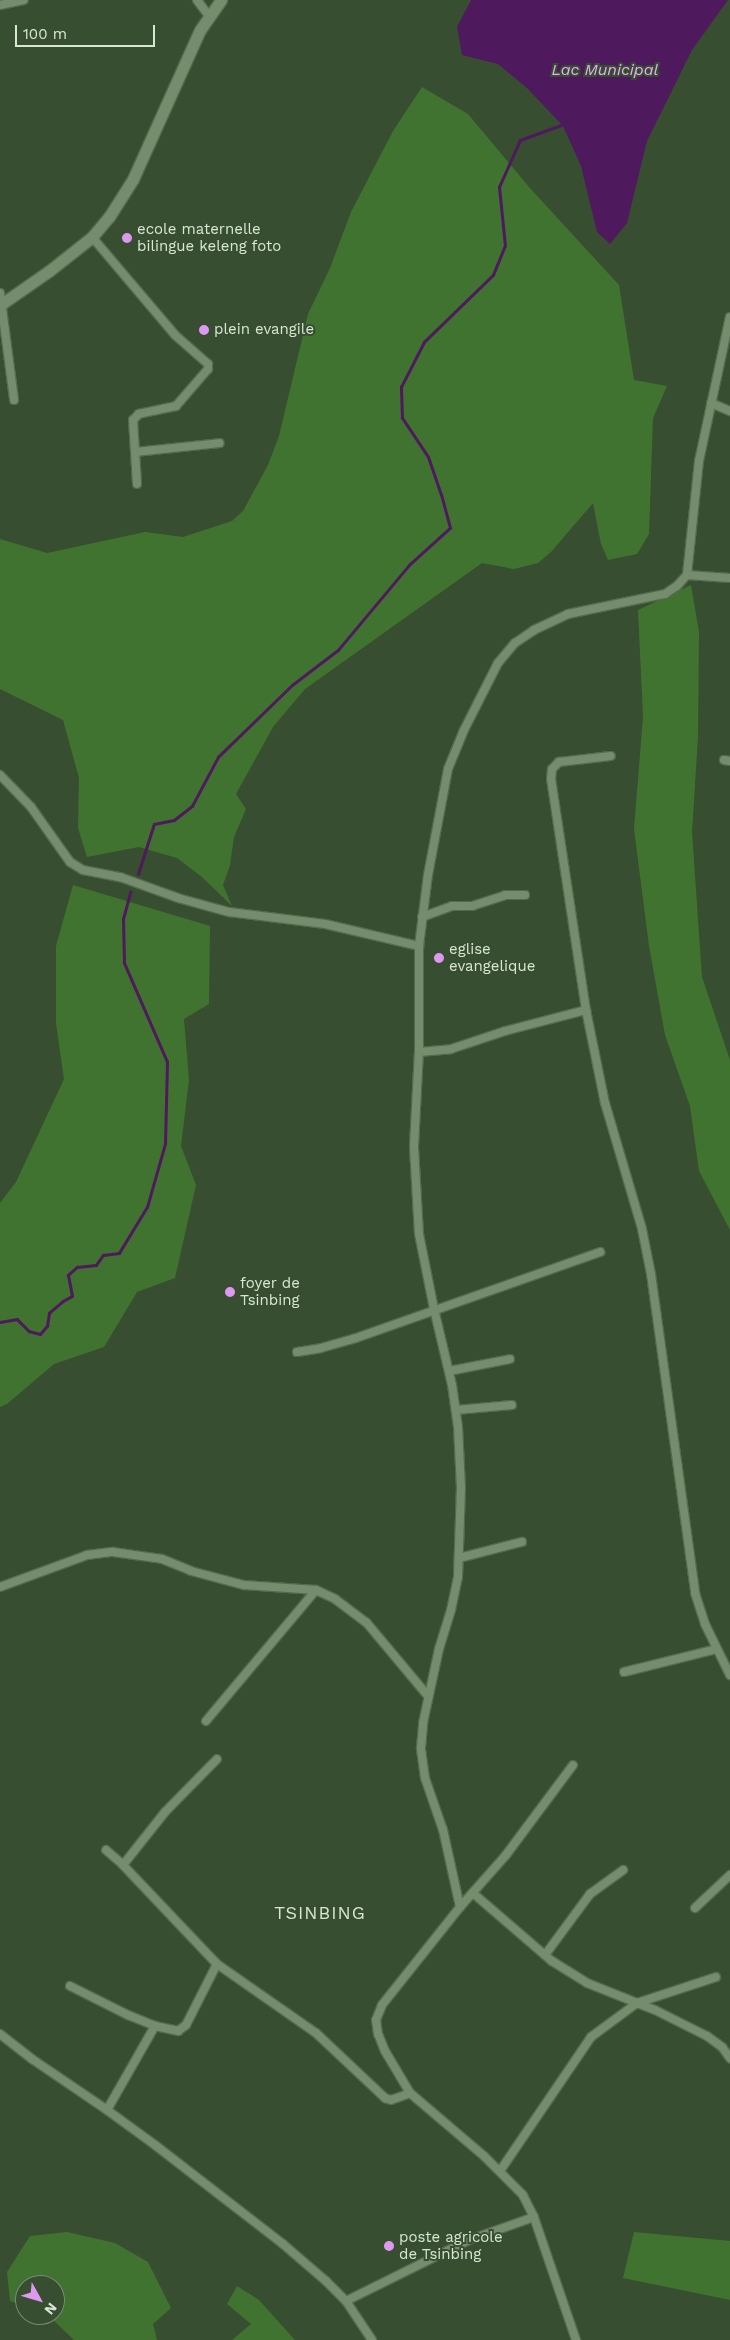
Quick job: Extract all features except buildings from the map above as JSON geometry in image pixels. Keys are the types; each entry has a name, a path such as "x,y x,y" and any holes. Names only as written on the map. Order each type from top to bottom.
{"main road":[{"path":"1,300 92,237 118,205 133,179 189,53 209,16 221,0"}],"street":[{"path":"0,5 23,0"},
{"path":"197,0 209,16"},
{"path":"92,237 175,335 208,364 208,369 176,406 135,416 133,420 137,484"},
{"path":"0,316 1,300"},
{"path":"1,300 14,400"},
{"path":"460,1908 443,1830 425,1778 421,1748 428,1696 438,1649 451,1610 459,1558 461,1488 456,1410 450,1371 434,1309 419,1234 414,1146 419,1052 418,946 422,917 448,769 476,704 498,663 515,643 568,614 665,594 677,586 687,575 699,461 728,335 730,317"},
{"path":"711,403 730,411"},
{"path":"135,452 220,443"},
{"path":"687,575 730,578"},
{"path":"611,756 559,762 552,769 551,779 586,1010 605,1103 642,1229 674,1434 695,1593 705,1624 730,1675"},
{"path":"0,775 31,807 70,862 83,870 120,877 178,898 229,912 326,924 418,946"},
{"path":"422,917 452,906 472,906 505,895 525,895"},
{"path":"419,1052 451,1049 505,1031 586,1010"},
{"path":"297,1352 321,1348 347,1340 600,1252"},
{"path":"450,1371 510,1359"},
{"path":"456,1410 512,1405"},
{"path":"459,1558 522,1542"},
{"path":"0,1587 87,1555 113,1552 162,1559 220,1580 244,1585 316,1590 335,1599 366,1622 428,1696"},
{"path":"206,1721 316,1590"},
{"path":"624,1672 716,1649"},
{"path":"123,1865 165,1812 217,1759"},
{"path":"573,1765 506,1855 460,1908 382,2005 376,2020 378,2034 385,2051 410,2093 500,2171 523,2195 534,2217 576,2340"},
{"path":"106,1850 123,1865 217,1964 316,2033 385,2098 391,2100 410,2093"},
{"path":"545,1955 590,1894 623,1870"},
{"path":"695,1908 730,1875"},
{"path":"474,1894 545,1955 587,1983 637,2003 707,2036 722,2047 730,2058"},
{"path":"70,1986 155,2026 178,2031 182,2029 217,1964"},
{"path":"500,2171 591,2037 637,2003 716,1977"},
{"path":"107,2110 155,2026"},
{"path":"0,2034 32,2059 107,2110 283,2244 346,2301 372,2340"},
{"path":"346,2301 460,2244 534,2217"}],"green space":[{"path":"422,87 468,114 529,187 619,285 634,380 667,386 653,418 649,534 637,554 608,560 601,544 593,503 551,552 538,563 514,569 482,563 305,689 273,727 236,794 246,809 234,837 230,865 223,885 232,906 202,877 177,858 139,847 87,857 78,828 79,778 63,720 0,689 0,539 47,553 145,532 183,537 232,521 243,511 268,465 279,436 308,314 330,268 351,212 393,131"},
{"path":"691,585 699,632 698,737 692,832 702,977 730,1060 730,1230 699,1171 690,1106 665,1035 649,946 634,829 643,717 638,610"},
{"path":"73,885 210,926 209,1004 184,1019 189,1080 181,1146 196,1185 175,1278 137,1292 104,1347 54,1364 7,1404 0,1407 0,1203 16,1182 64,1079 56,1023 56,946"},
{"path":"67,2232 115,2243 148,2262 171,2308 153,2324 157,2340 74,2340 58,2325 65,2325 65,2275 15,2275 15,2303 10,2301 7,2272 30,2236"},
{"path":"634,2232 730,2241 730,2300 623,2278"},
{"path":"237,2286 259,2300 295,2340 232,2340 251,2324 227,2304"}],"water":[{"name":"Lac Municipal","path":"471,0 728,0 692,50 647,141 627,223 610,244 597,232 581,166 563,126 528,89 498,64 462,55 457,27"}],"waterway":[{"path":"138,874 154,824 174,820 192,806 218,757 292,685 338,650 409,565 450,528 428,457 402,418 401,387 424,342 493,275 505,246 499,187 520,140 564,124"},
{"path":"0,1322 17,1319 29,1331 40,1334 47,1326 49,1313 72,1296 68,1275 77,1267 96,1265 103,1255 119,1253 147,1207 165,1144 167,1062 124,963 123,919 130,892"}],"place":[{"name":"ecole maternelle bilingue keleng foto","path":"127,238"},
{"name":"plein evangile","path":"204,330"},
{"name":"eglise evangelique","path":"439,958"},
{"name":"foyer de Tsinbing","path":"230,1292"},
{"name":"poste agricole de Tsinbing","path":"389,2246"}],"district":[{"name":"TSINBING","path":"320,1913"}]}
